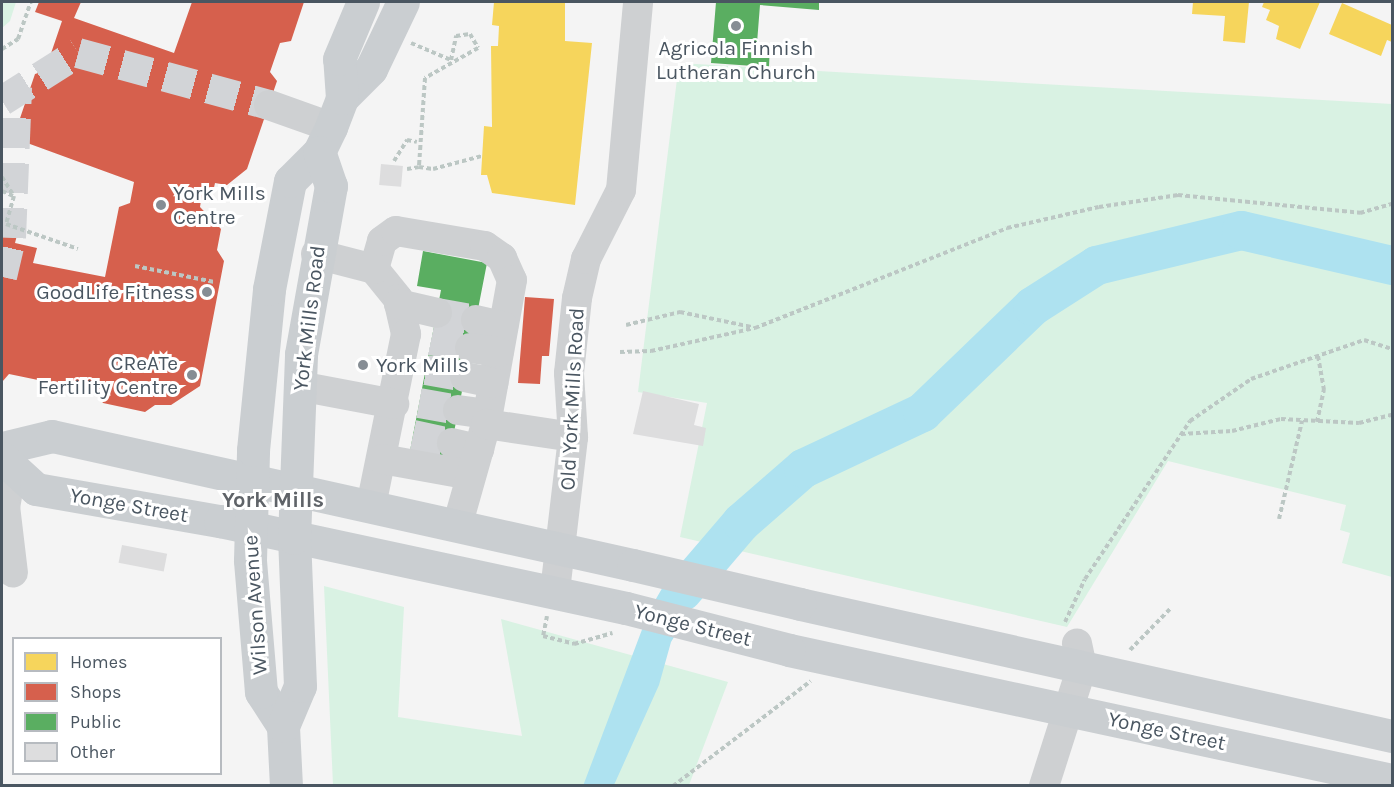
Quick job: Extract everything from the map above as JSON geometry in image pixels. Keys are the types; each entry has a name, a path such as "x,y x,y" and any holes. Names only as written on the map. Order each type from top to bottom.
{"main road":[{"name":"York Mills Road","path":"295,486 299,386 316,254 331,186 330,126 339,59 363,2"},
{"name":"York Mills Road","path":"251,477 275,247 290,180 371,69 403,2"},
{"name":"Yonge Street","path":"1392,736 1074,646 800,604 458,523 371,506 295,486 52,436 5,458 36,489 249,528 619,620 789,650 1392,780"},
{"name":"Wilson Avenue","path":"251,477 249,528 261,692 283,726"},
{"name":"Wilson Avenue","path":"286,786 283,726 300,686 294,538 295,486"}],"street":[{"name":"Old York Mills Road","path":"551,602 561,547 573,437 569,373 577,298 586,259 621,190 638,2"},
{"path":"268,105 330,126"},
{"path":"374,269 382,241 396,231 485,246 502,258 512,280 487,337 494,383 475,441 458,523"},
{"path":"316,254 374,269 399,304 425,329 402,414 382,459 371,506"},
{"path":"465,377 494,383"},
{"path":"299,386 402,414"},
{"path":"458,410 475,441"},
{"path":"382,459 475,441 573,437"},
{"path":"5,458 5,506 13,573"},
{"path":"1044,786 1067,710 1074,646"}],"path":[{"path":"2,49 18,39 31,2"},
{"path":"419,167 417,142 425,78 452,60 478,48 471,34 456,36 452,60"},
{"path":"407,41 452,60"},
{"path":"394,161 407,140 417,142"},
{"path":"407,169 419,167 433,169 482,156"},
{"path":"2,177 14,196 6,224 78,249"},
{"path":"2,191 14,196"},
{"path":"620,352 651,351 755,328 1007,228 1099,207 1178,195 1360,213 1392,204"},
{"path":"135,266 214,282"},
{"path":"627,325 680,312 755,328"},
{"path":"1074,646 1085,579 1190,421 1251,379 1364,340 1392,349"},
{"path":"1317,422 1324,390 1318,356"},
{"path":"1181,434 1232,431 1281,419 1359,423 1392,415"},
{"path":"1279,519 1302,421"},
{"path":"551,602 543,636 574,644 619,620"},
{"path":"1133,641 1160,624 1170,609"},
{"path":"673,786 822,674"}],"green space":[{"path":"2,2 16,2 10,21 2,28"},
{"path":"679,63 1392,104 1392,577 1342,563 1350,533 1340,530 1346,505 1168,461 1067,627 680,537 707,403 638,392"},
{"path":"324,586 404,607 398,717 522,736 501,619 728,682 689,785 333,785"}],"water":[{"path":"717,550 702,591 671,642 659,685 614,785 583,786 649,611 668,578"}],"building: Homes":[{"path":"494,2 565,2 565,41 592,43 575,205 492,193 487,175 481,175 484,126 492,127 491,46 498,46 499,26 492,25"},
{"path":"1193,2 1249,2 1245,43 1223,41 1225,16 1192,14"},
{"path":"1264,2 1320,2 1300,49 1276,39 1279,26 1266,20 1270,10 1262,7"},
{"path":"1342,3 1392,25 1392,42 1387,40 1381,56 1329,34"}],"building: Shops":[{"name":"York Mills Centre","path":"39,2 81,2 74,18 174,53 192,2 304,2 291,41 280,43 270,72 277,81 247,169 227,185 215,183 213,192 202,194 200,207 221,229 217,250 224,261 200,386 171,405 155,405 145,412 103,403 96,392 9,374 2,382 2,228 18,231 15,243 37,248 33,263 105,277 119,207 130,203 134,182 19,140 15,133 35,74 45,71 62,21 35,12"},
{"path":"525,297 554,299 549,356 542,356 540,384 518,383"}],"building: Public":[{"name":"Agricola Finnish Lutheran Church","path":"716,2 819,2 819,10 760,5 757,43 770,44 769,67 711,63"},
{"path":"423,251 487,263 447,468 408,461 441,290 417,286"}],"building: Other":[{"path":"381,164 403,166 401,187 379,185"},
{"path":"643,391 699,404 694,425 706,428 703,446 633,434"},
{"path":"122,545 167,554 164,571 119,563"}],"waterway":[{"path":"682,591 741,522 803,468 922,412 1032,306 1096,265 1241,230 1392,265"}],"tunnel":[{"path":"2,101 78,53 269,105"},
{"path":"2,277 11,238 17,87"},
{"path":"437,313 476,320"},
{"path":"431,340 470,348"},
{"path":"426,370 465,377"},
{"path":"419,403 458,410"},
{"path":"413,435 452,443"}],"place":[{"name":"Agricola Finnish Lutheran Church","path":"736,26"},
{"name":"York Mills Centre","path":"161,205"},
{"name":"GoodLife Fitness","path":"207,292"},
{"name":"York Mills","path":"363,365"},
{"name":"CReATe Fertility Centre","path":"192,375"}],"district":[{"name":"York Mills","path":"273,501"}]}
